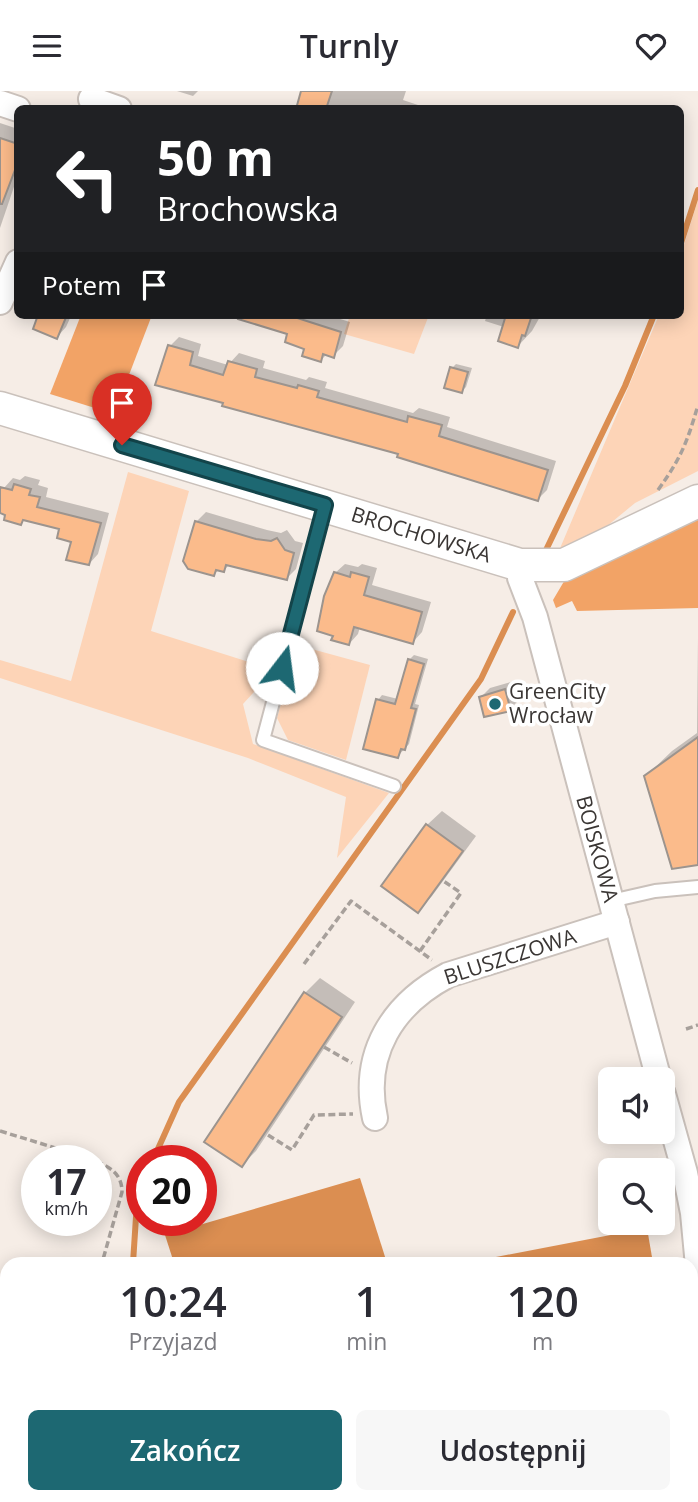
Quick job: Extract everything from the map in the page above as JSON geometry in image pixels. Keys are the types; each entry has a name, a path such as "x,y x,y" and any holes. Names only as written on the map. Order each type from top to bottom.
{"street":[{"path":"91,99 108,105"},
{"path":"0,302 14,271"},
{"name":"BROCHOWSKA","path":"0,408 520,565 564,565 698,501"},
{"name":"BOISKOWA","path":"520,565 520,578 536,617 656,1067"},
{"name":"BLUSZCZOWA","path":"368,1116 378,1049 399,1012 423,989 448,975 614,912"},
{"path":"675,1127 691,1172 697,1257"}],"lane":[{"path":"325,505 263,740 394,786"},
{"path":"614,912 655,891 698,887"}],"path":[{"path":"654,498 687,444 698,405"},
{"path":"420,951 461,893 442,880"},
{"path":"304,964 351,901 437,964"},
{"path":"686,1029 698,1025"},
{"path":"324,1048 349,1063 375,1065"},
{"path":"268,1135 292,1150 314,1115 368,1116"},
{"path":"0,1131 44,1145"},
{"path":"112,1171 122,1183 122,1192 112,1228"},
{"path":"104,1257 110,1236"}],"shaded area":[{"path":"698,200 698,471 635,503 584,545 558,553 657,319 684,319 684,244"},
{"path":"79,319 150,319 114,414 50,394"},
{"path":"349,319 427,319 414,354 344,334"},
{"path":"128,472 189,491 151,631 274,670 243,704 253,744 389,793 337,858 346,797 248,758 0,678 0,660 71,681"},
{"path":"698,509 698,608 577,611 572,601 556,608 553,600 566,578"},
{"path":"297,645 370,665 346,760 288,740 277,718"},
{"path":"360,1178 385,1257 172,1257 165,1236 217,1236 217,1220"},
{"path":"611,1235 648,1235 652,1257 496,1257"}],"building":[{"path":"301,91 332,91 327,105 297,105"},
{"path":"0,138 14,143 14,172 0,204"},
{"path":"37,319 65,319 57,339 33,329"},
{"path":"238,319 300,319 341,332 334,358 323,354 321,362 302,356 304,349 285,342 287,334"},
{"path":"505,319 531,319 518,348 498,341"},
{"path":"168,345 193,352 190,365 223,375 228,361 257,369 255,377 319,391 317,397 407,422 408,416 442,425 439,436 548,470 538,501 397,457 398,454 155,385"},
{"path":"450,367 468,372 462,393 444,388"},
{"path":"14,484 31,489 29,495 40,497 37,507 101,523 89,565 66,560 71,542 57,538 59,529 23,520 21,525 4,520 5,515 0,513 0,487 12,490"},
{"path":"195,521 256,539 271,541 277,538 285,550 294,553 287,580 226,565 224,572 216,570 214,576 188,569 183,561"},
{"path":"334,572 350,577 351,572 369,577 364,595 422,612 413,644 354,627 349,645 331,640 333,636 317,631 324,596"},
{"path":"408,659 424,664 411,708 416,709 405,750 401,749 398,758 363,749 376,699 395,704"},
{"name":"GreenCity Wrocław","path":"505,689 511,711 484,717 479,697"},
{"path":"698,737 698,865 672,869 644,776"},
{"path":"426,824 463,851 418,913 381,886"},
{"path":"304,992 342,1017 242,1167 217,1151 217,1145 204,1142"}],"waterway":[{"path":"684,234 698,190"},
{"path":"546,550 625,386 652,319"},
{"path":"160,1145 179,1102 481,679 513,612"},
{"path":"133,1257 135,1236"}],"place":[{"name":"GreenCity Wrocław","path":"495,704"}],"route":[{"path":"122,445 325,505 282,668"}]}
